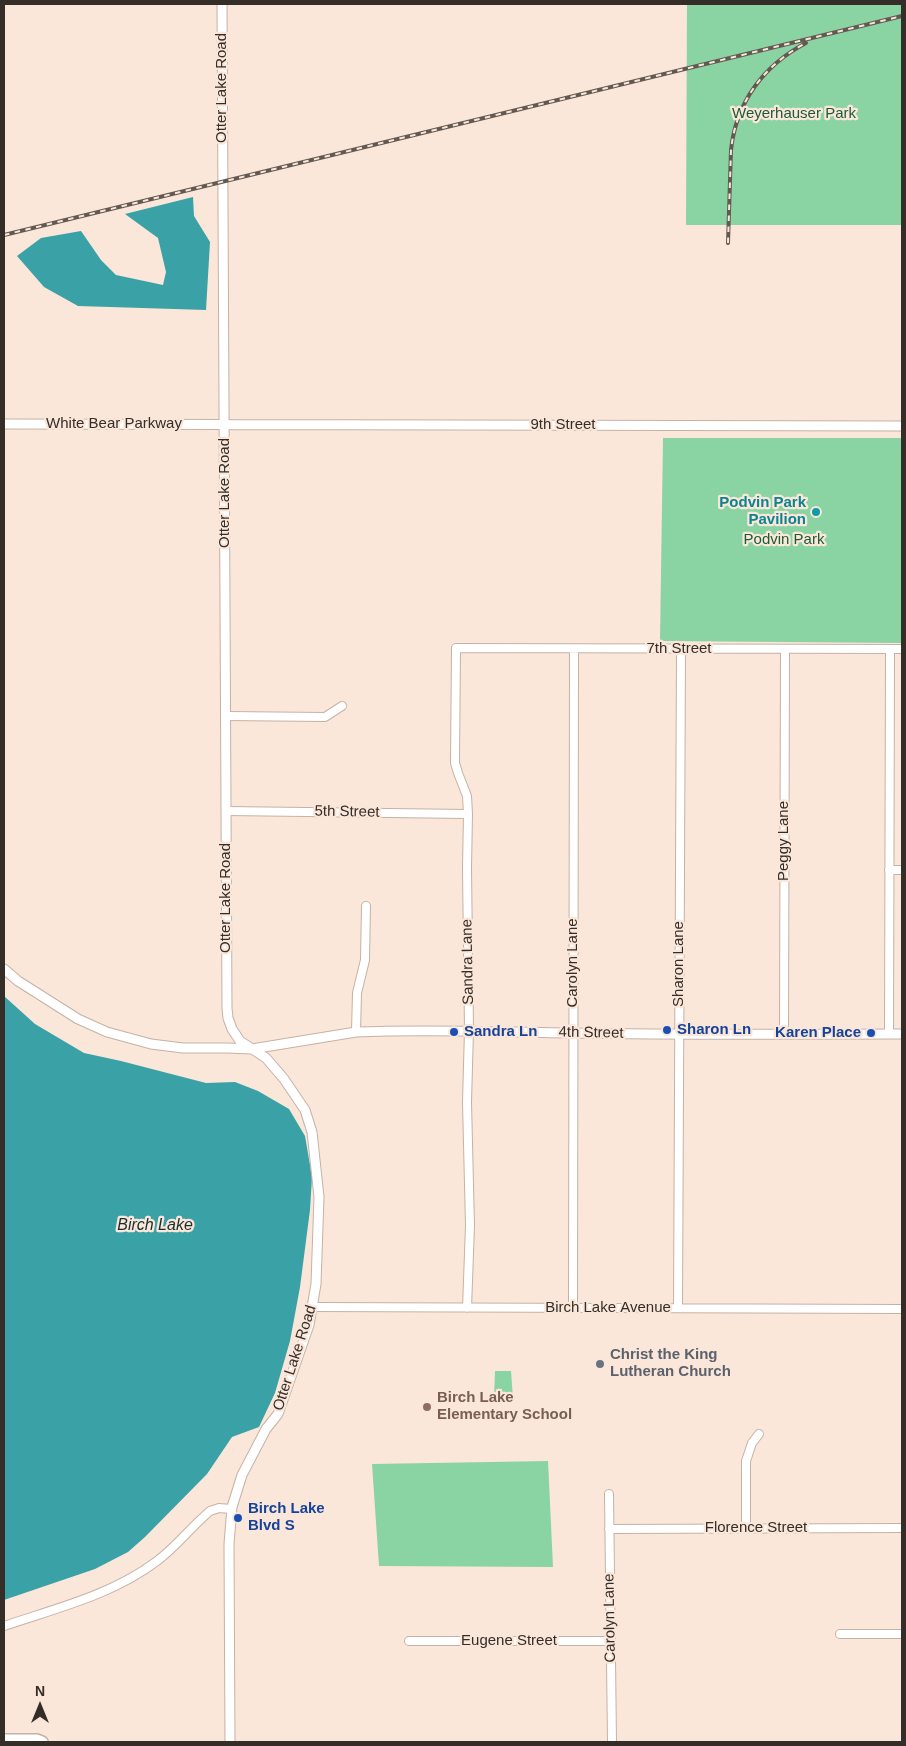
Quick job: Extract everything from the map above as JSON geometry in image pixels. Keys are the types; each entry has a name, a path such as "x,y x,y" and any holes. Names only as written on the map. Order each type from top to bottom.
{"main road":[{"path":"4,1740 38,1740 42,1742"}],"street":[{"name":"Otter Lake Road","path":"222,4 227,1008 232,1029 240,1041 266,1058 284,1079 305,1110 312,1132 319,1197 317,1267 313,1307 278,1414 266,1429 242,1475 231,1509 229,1544 230,1742"},
{"name":"White Bear Parkway","path":"4,424 224,424"},
{"name":"9th Street","path":"224,424 902,426"},
{"name":"7th Street","path":"456,648 902,649"},
{"name":"Sandra Lane","path":"456,648 456,762 467,796 468,814 469,1030 467,1102 470,1226 467,1308"},
{"name":"Carolyn Lane","path":"573,1308 574,648"},
{"name":"Sharon Lane","path":"678,1308 681,649"},
{"name":"Peggy Lane","path":"784,1034 785,649"},
{"path":"889,1034 890,649"},
{"path":"226,716 325,717 342,706"},
{"name":"5th Street","path":"226,811 468,814"},
{"path":"888,870 902,870"},
{"path":"356,1032 357,993 365,960 366,906"},
{"name":"4th Street","path":"4,969 18,981 59,1008 107,1032 151,1044 183,1048 252,1050 356,1032 469,1030 573,1033 902,1034"},
{"name":"Birch Lake Avenue","path":"313,1307 902,1309"},
{"path":"746,1528 746,1462 750,1448 759,1434"},
{"name":"Carolyn Lane","path":"609,1494 612,1742"},
{"path":"4,1626 92,1597 120,1584 142,1572 165,1555 210,1511 219,1508 231,1509"},
{"name":"Florence Street","path":"609,1529 902,1528"},
{"path":"840,1634 902,1634"},
{"name":"Eugene Street","path":"408,1641 610,1641"}],"green space":[{"name":"Weyerhauser Park","path":"687,4 902,4 902,225 686,225"},
{"name":"Podvin Park","path":"663,438 902,438 902,643 660,641"},
{"path":"495,1371 511,1371 513,1399 494,1399"},
{"path":"548,1461 553,1567 379,1566 372,1464"}],"water":[{"path":"193,197 194,216 210,242 206,310 78,306 44,287 17,256 41,238 81,231 101,260 116,275 163,285 166,272 158,238 125,214"},
{"name":"Birch Lake","path":"4,996 35,1024 84,1053 206,1083 235,1082 258,1091 289,1109 305,1136 312,1177 310,1210 300,1287 290,1341 275,1393 259,1427 232,1437 207,1474 128,1552 95,1569 4,1600"}],"railway":[{"path":"4,235 902,16"},
{"path":"728,243 731,150 739,116 746,101 765,74 777,62 806,43"}],"place":[{"name":"Podvin Park Pavilion","path":"816,512"},
{"name":"Sharon Ln","path":"667,1030"},
{"name":"Sandra Ln","path":"454,1032"},
{"name":"Karen Place","path":"871,1033"},
{"name":"Christ the King Lutheran Church","path":"600,1364"},
{"name":"Birch Lake Elementary School","path":"427,1407"},
{"name":"Birch Lake Blvd S","path":"238,1518"}]}
